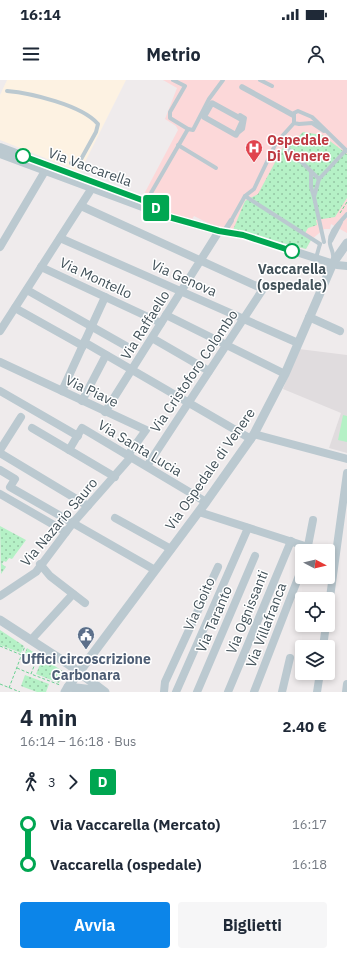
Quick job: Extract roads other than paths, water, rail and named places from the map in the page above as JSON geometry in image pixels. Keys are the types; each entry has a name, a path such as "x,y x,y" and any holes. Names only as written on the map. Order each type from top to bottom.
{"street":[{"path":"242,87 293,115"},
{"path":"212,103 243,120 236,135 204,117 212,103"},
{"name":"Via Vaccarella","path":"0,147 142,200 169,217"},
{"name":"Via Vaccarella","path":"0,154 169,217 222,232 243,235 337,265 347,266"},
{"path":"0,247 45,171"},
{"path":"0,331 92,188"},
{"path":"81,206 200,261"},
{"path":"222,232 231,221"},
{"name":"Via Raffaello","path":"105,412 200,261 222,232"},
{"name":"Via Genova","path":"60,238 298,342"},
{"name":"Via Ospedale di Venere","path":"65,688 199,512 253,437 263,421 285,374 333,263 347,243"},
{"name":"Via Cristoforo Colombo","path":"147,466 263,289 200,261"},
{"name":"Via Montello","path":"41,267 161,323"},
{"path":"26,290 126,346"},
{"path":"62,391 105,297"},
{"path":"15,308 106,355 189,403 253,437 347,459"},
{"path":"166,314 285,374"},
{"path":"309,317 340,331"},
{"path":"152,338 209,371"},
{"path":"82,401 106,355"},
{"name":"Via Piave","path":"0,362 146,430 130,456"},
{"path":"0,391 78,436"},
{"path":"21,417 0,452 88,506"},
{"path":"32,428 115,477"},
{"name":"Via Santa Lucia","path":"69,450 82,428 206,502"},
{"name":"Via Nazario Sauro","path":"0,596 32,575 72,524 115,477 130,456"},
{"path":"0,470 15,479 10,487 72,524 155,570"},
{"path":"331,592 347,473"},
{"path":"0,494 66,532"},
{"path":"199,512 297,544"},
{"path":"115,518 171,549"},
{"path":"308,544 313,520"},
{"name":"Via Goito","path":"176,692 248,528"},
{"name":"Via Ognissanti","path":"228,692 291,541"},
{"name":"Via Taranto","path":"197,692 255,556"},
{"path":"40,564 50,576 85,603"},
{"path":"164,692 166,682 218,567"},
{"name":"Via Villafranca","path":"254,692 296,584"},
{"path":"28,642 73,594"},
{"path":"0,620 28,642 78,672 106,692"},
{"path":"282,692 290,658"},
{"path":"317,692 319,680"},
{"path":"346,692 347,684"},
{"path":"65,688 106,692"}],"lane":[{"path":"173,80 185,86 170,112 170,118 188,129 193,130 209,99 223,80"},
{"path":"260,80 272,86"},
{"path":"7,91 25,93 56,102 93,118 98,124 96,132 80,161 71,163"},
{"path":"200,118 236,135 243,129 245,118 209,99"},
{"path":"231,221 246,196 254,188 279,140 294,122 293,115 298,111 312,118 346,151 318,179 314,197"},
{"path":"294,122 299,124 312,124 324,131"},
{"path":"151,193 188,129"},
{"path":"279,140 318,179"},
{"path":"178,145 216,168"},
{"path":"311,172 311,187 322,243 316,258"},
{"path":"246,196 322,243 330,243"},
{"path":"333,263 334,252 330,243 331,234 347,214"}],"place":[{"name":"Ospedale Di Venere","path":"254,163"},
{"name":"Vaccarella (ospedale)","path":"292,251"},
{"name":"Uffici circoscrizione Carbonara","path":"86,650"}]}
